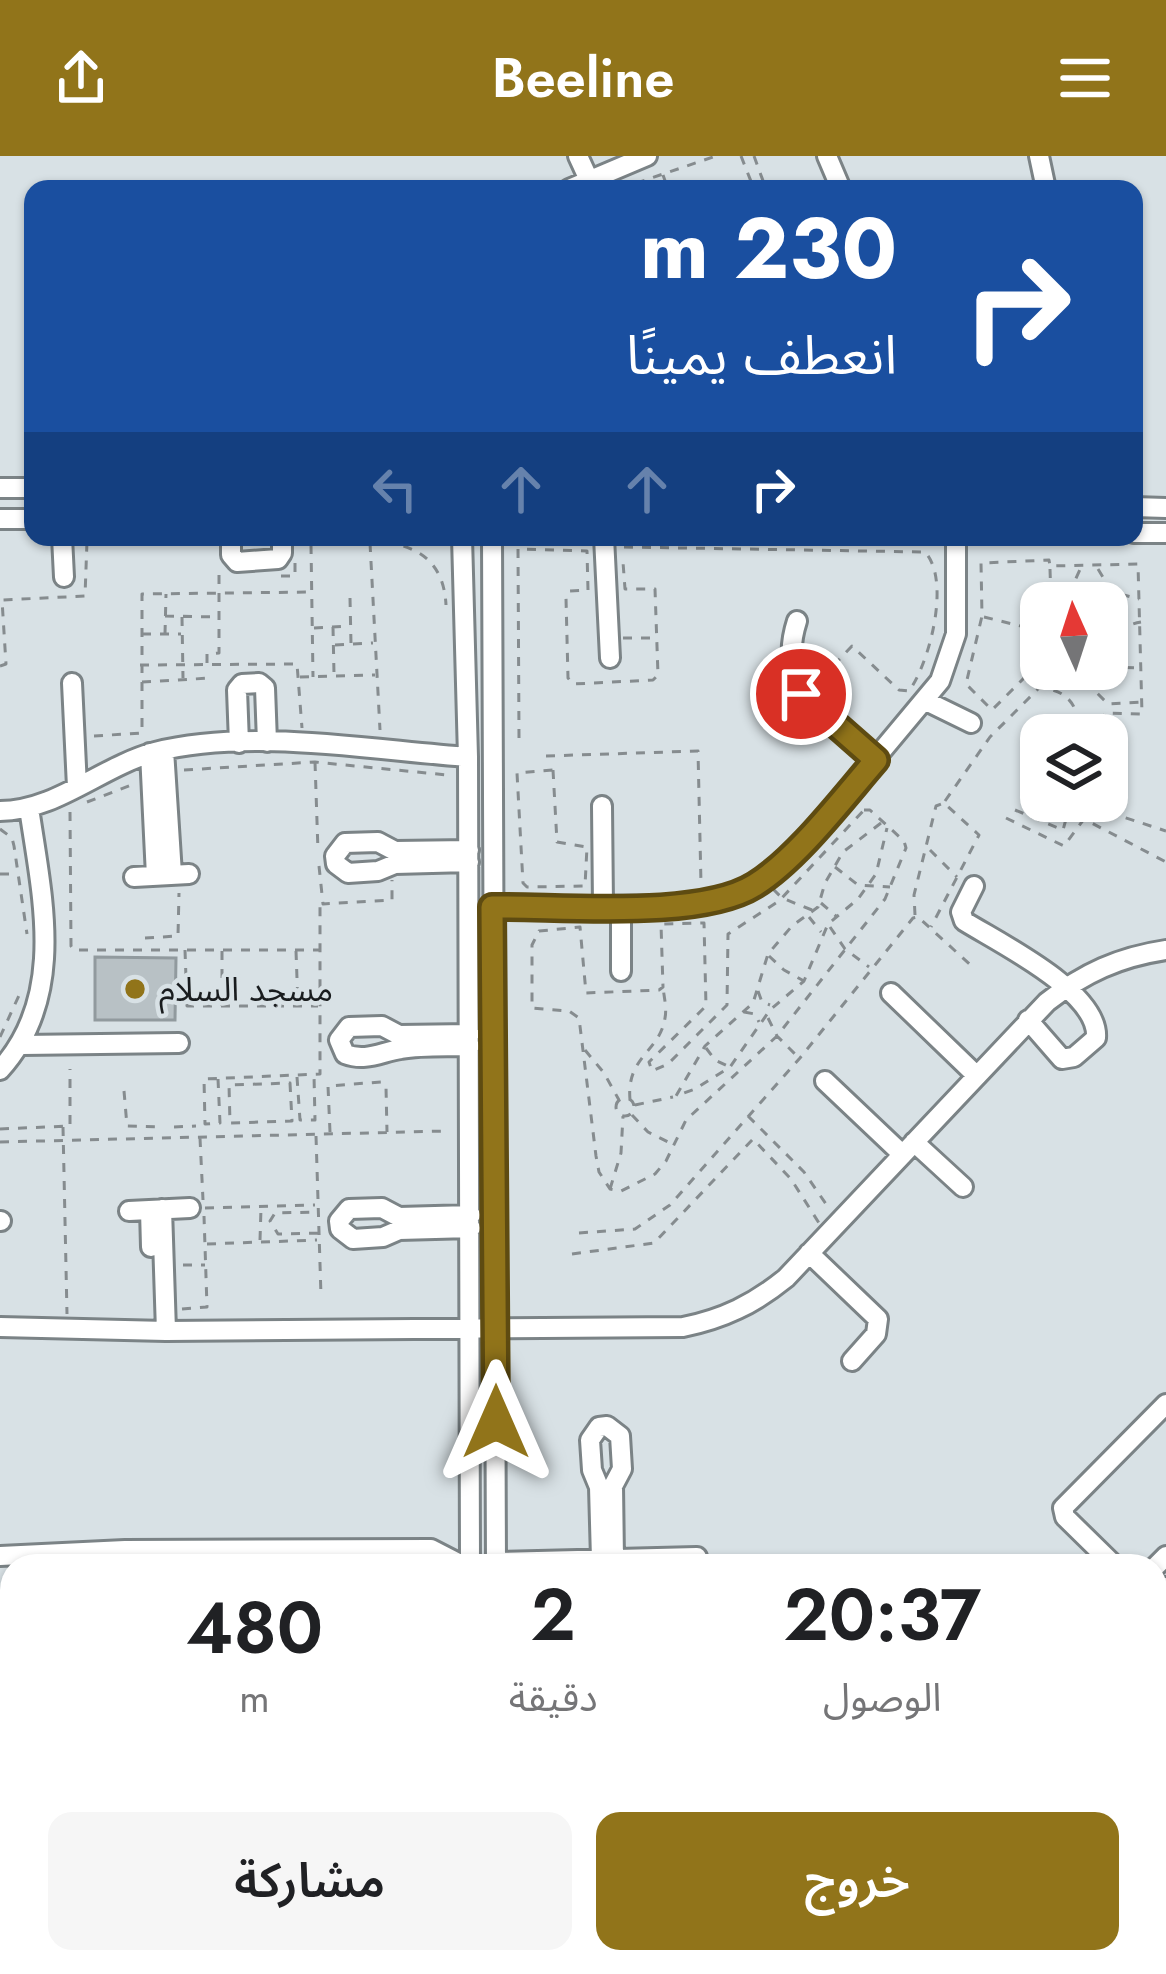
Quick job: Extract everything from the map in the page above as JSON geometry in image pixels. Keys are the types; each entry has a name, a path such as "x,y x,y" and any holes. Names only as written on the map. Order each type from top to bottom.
{"street":[{"path":"578,156 589,180 647,156"},
{"path":"62,546 64,578"},
{"path":"227,546 237,562 278,560 283,546"},
{"path":"462,546 469,758 468,1554"},
{"path":"492,546 496,1554"},
{"path":"604,546 610,648"},
{"path":"492,907 701,904 733,896 763,880 824,820 926,701 946,670 956,634 956,546"},
{"path":"797,621 789,645 801,694 876,760"},
{"path":"72,683 77,787"},
{"path":"239,743 237,690 242,684 259,683 265,688 267,742"},
{"path":"926,701 971,723"},
{"path":"0,811 29,808 157,752 267,742 469,758"},
{"path":"134,877 174,874 157,752"},
{"path":"602,806 621,971"},
{"path":"0,1070 22,1045 40,994 46,940 29,808"},
{"path":"371,842 398,851 469,856 348,874 336,864 335,856 345,843 371,842"},
{"path":"965,881 964,921 1067,986 1097,1028 1096,1038 1068,1060 1057,1055 1028,1020"},
{"path":"0,1327 160,1331 682,1328 711,1322 763,1296 1028,1020 1067,986 1098,967 1166,950"},
{"path":"891,993 977,1076"},
{"path":"376,1026 399,1036 470,1040 354,1058 345,1054 339,1040 349,1027 376,1026"},
{"path":"22,1045 178,1043"},
{"path":"825,1081 963,1187"},
{"path":"160,1331 147,1210 197,1208"},
{"path":"382,1208 399,1217 470,1221 352,1239 340,1229 339,1221 349,1209 382,1208"},
{"path":"808,1253 878,1319 876,1334 852,1361"},
{"path":"1103,1554 1065,1517 1063,1508 1166,1404"},
{"path":"607,1554 590,1440 599,1427 608,1426 620,1436 622,1462 613,1486 608,1554"},
{"path":"431,1549 454,1537 470,1519"},
{"path":"42,1554 431,1549 442,1554"},
{"path":"874,1974 898,1974"}],"path":[{"path":"647,180 716,156"},
{"path":"663,175 665,180"},
{"path":"0,666 6,664 2,600 86,595 87,546"},
{"path":"277,576 295,576 296,546"},
{"path":"311,546 313,677"},
{"path":"370,546 380,738"},
{"path":"408,546 440,571 446,608"},
{"path":"519,738 518,549 586,550 588,590 570,591 566,598 569,682 656,679 656,589 626,590 623,547 919,550 931,557 931,648 909,691 899,690 852,646 819,677 818,688"},
{"path":"208,665 207,654 219,652 219,559"},
{"path":"1020,680 988,709 965,682 982,616 981,563 1049,560 1050,582"},
{"path":"1050,566 1138,564 1140,702 1137,714 1105,714"},
{"path":"1074,582 1082,565"},
{"path":"1097,565 1104,582"},
{"path":"91,736 142,733 142,594 312,592"},
{"path":"165,634 166,593"},
{"path":"1128,596 1141,599"},
{"path":"350,598 351,644"},
{"path":"165,616 220,617"},
{"path":"182,616 183,680"},
{"path":"982,616 1020,626"},
{"path":"1128,626 1142,622"},
{"path":"312,628 350,626"},
{"path":"333,627 334,676"},
{"path":"141,634 182,634"},
{"path":"610,648 658,638"},
{"path":"334,645 375,643"},
{"path":"140,665 297,664 302,728"},
{"path":"1128,668 1142,668"},
{"path":"298,677 377,675"},
{"path":"140,682 211,678"},
{"path":"579,1233 640,1227 675,1200 800,1058 915,917 914,895 936,806 944,803 990,737 1039,688 1049,688 1076,706 1080,714"},
{"path":"1094,690 1108,704 1140,702"},
{"path":"546,756 698,751 701,904"},
{"path":"184,770 315,763 447,775"},
{"path":"218,1079 220,1122 204,1123 203,1081 218,1079 259,1080 290,1082 292,1121 230,1124 229,1085 259,1080 297,1075 320,1074 315,763"},
{"path":"553,770 557,842 588,848 585,886 524,885 518,771 553,770"},
{"path":"136,784 70,808 74,950 320,950"},
{"path":"931,929 965,881 979,835 944,803"},
{"path":"663,987 586,993 580,927 540,929 532,945 532,1008 575,1013 580,1024 596,1156 610,1189 621,1191 656,1174 674,1146 686,1120 776,1036 885,899 907,852 904,841 870,810 862,811 782,898 728,934 727,1005 668,1064 652,1071 649,1063 702,1011 708,999 704,922 661,924 666,1016 656,1041 631,1073 631,1113 648,1132 674,1146"},
{"path":"1015,810 1065,829 1066,822"},
{"path":"1006,818 1066,845 1084,819 1166,862"},
{"path":"1128,819 1166,831"},
{"path":"676,1096 705,1046 753,1003 768,954 778,939 815,911 834,866 855,840 885,824"},
{"path":"619,1100 632,1103 676,1096 730,1067 766,1015 804,980 828,924 868,888 883,859 885,824"},
{"path":"1045,836 1054,826"},
{"path":"0,830 12,838 27,938"},
{"path":"928,848 965,881"},
{"path":"834,866 848,880 868,888 890,887"},
{"path":"0,874 19,874"},
{"path":"145,938 178,934 174,874"},
{"path":"320,901 392,900 394,879"},
{"path":"782,898 815,911"},
{"path":"820,902 836,916"},
{"path":"808,916 818,923 822,935"},
{"path":"915,917 975,969"},
{"path":"828,924 844,949 870,968"},
{"path":"165,949 166,938"},
{"path":"185,949 186,1005 320,1006"},
{"path":"222,949 222,1006"},
{"path":"296,950 298,1006"},
{"path":"768,954 784,970 804,980"},
{"path":"0,1037 23,980"},
{"path":"758,989 762,1001 775,1006"},
{"path":"742,1013 755,1014 759,1026"},
{"path":"766,1015 776,1036 800,1058"},
{"path":"705,1046 715,1060 730,1067"},
{"path":"583,1049 604,1073 619,1100 616,1111 623,1116"},
{"path":"0,1129 71,1125 70,1069"},
{"path":"297,1075 299,1120 307,1120 316,1119 314,1074"},
{"path":"330,1133 328,1086 381,1082 386,1087 387,1132"},
{"path":"124,1091 126,1124 157,1127 153,1138"},
{"path":"623,1116 631,1113"},
{"path":"746,1115 804,1172 826,1204"},
{"path":"610,1189 623,1116"},
{"path":"304,1134 307,1120"},
{"path":"211,1136 212,1124"},
{"path":"177,1137 176,1127 196,1126"},
{"path":"63,1127 67,1328"},
{"path":"0,1142 447,1131"},
{"path":"316,1134 321,1297"},
{"path":"179,1310 207,1306 205,1244 197,1208 200,1137"},
{"path":"572,1254 655,1243 751,1140 791,1179 826,1235"},
{"path":"791,1179 804,1172"},
{"path":"197,1208 318,1204"},
{"path":"260,1242 262,1206"},
{"path":"270,1226 275,1214 319,1212"},
{"path":"261,1226 270,1226 278,1234 320,1233"},
{"path":"205,1244 320,1240"},
{"path":"179,1265 206,1264"}],"building":[{"name":"مسجد السلام","path":"95,957 176,958 175,1020 95,1020"}],"place":[{"name":"مسجد السلام","path":"135,989"}],"route":[{"path":"496,1422 492,907 694,905 733,896 763,880 876,760 801,694"}]}
